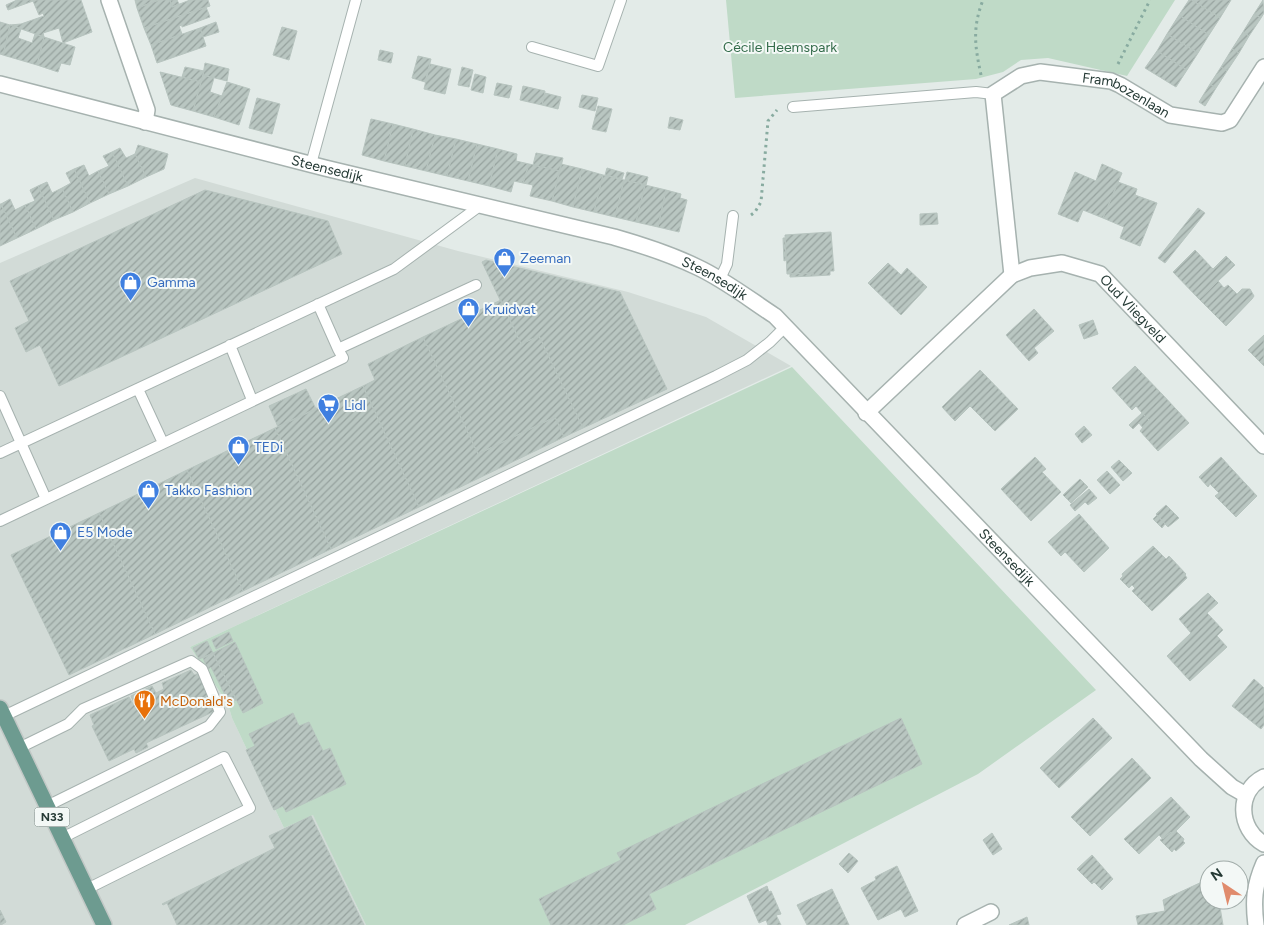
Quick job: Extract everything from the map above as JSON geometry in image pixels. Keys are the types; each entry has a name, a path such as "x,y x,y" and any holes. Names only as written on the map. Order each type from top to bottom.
{"main road":[{"name":"N33","path":"2,712 104,925"}],"street":[{"path":"109,0 147,110 145,122"},
{"name":"Frambozenlaan","path":"993,94 1021,76 1040,72 1111,82 1120,85 1170,115 1222,123 1230,120 1264,67"},
{"name":"Steensedijk","path":"0,84 269,154 614,237 658,250 720,279 774,316 1201,759 1232,787 1246,795"},
{"path":"993,94 1012,275"},
{"name":"Oud Vliegveld","path":"866,412 1012,275 1030,268 1062,263 1100,274 1264,446"},
{"path":"1264,777 1252,786 1246,795 1243,812 1247,828 1253,836 1264,844"},
{"path":"1256,925 1253,901 1256,885 1264,864"},
{"path":"965,925 992,912"}],"lane":[{"path":"311,164 356,0"},
{"path":"532,48 598,66 622,0"},
{"path":"793,106 976,92 993,94"},
{"path":"0,454 394,269 481,205"},
{"path":"720,279 727,264 733,216"},
{"path":"338,349 476,285"},
{"path":"0,521 343,358 318,304"},
{"path":"2,712 732,368 747,360 785,327"},
{"path":"230,346 252,400"},
{"path":"138,388 164,443"},
{"path":"0,396 46,499"},
{"path":"19,748 68,724 83,709 191,661 202,669 220,712 208,726 47,806"},
{"path":"62,838 224,756 250,808 86,889"}],"path":[{"path":"983,0 977,21 974,46 982,80 993,94"},
{"path":"1111,82 1150,0"},
{"path":"733,216 748,217 755,212 761,202 768,121 775,111 784,106 793,106"}],"shaded area":[{"path":"195,178 458,251 628,292 706,317 791,366 190,647 228,704 232,718 284,828 313,814 366,925 0,925 0,263"}],"green space":[{"name":"Cécile Heemspark","path":"726,0 1175,0 1127,76 1048,58 1021,60 1003,72 976,79 735,98"},
{"path":"792,367 1096,690 978,774 685,925 366,925 313,815 284,828 232,718 228,704 190,647"}],"building":[{"path":"17,0 36,0 8,10 6,5"},
{"path":"81,0 92,32 63,43 59,28 43,33 44,37 10,25 21,24 44,16 43,13 39,15 33,1"},
{"path":"135,0 159,0 137,8"},
{"path":"159,0 170,0 172,7 190,0 208,0 210,6 144,28 137,8"},
{"path":"170,0 177,0 179,4 172,7"},
{"path":"1189,0 1192,0 1220,18 1209,35 1179,15"},
{"path":"1192,0 1231,0 1220,18"},
{"path":"1263,0 1264,13 1261,18 1254,14"},
{"path":"206,7 210,17 182,27 182,25 179,26 182,34 151,45 144,28"},
{"path":"1254,14 1261,18 1249,36 1243,32"},
{"path":"1179,15 1209,35 1198,53 1167,34"},
{"path":"0,22 10,25 3,55 0,54"},
{"path":"216,22 219,32 203,37 200,28"},
{"path":"10,25 21,29 18,38 32,43 35,34 44,37 37,65 3,55"},
{"path":"282,27 297,31 289,60 273,55"},
{"path":"200,28 206,46 157,63 151,45"},
{"path":"1243,32 1249,36 1239,53 1232,49"},
{"path":"1167,34 1198,53 1187,70 1157,51"},
{"path":"44,37 75,47 70,65 61,63 58,72 37,65"},
{"path":"1232,49 1239,53 1227,71 1221,67"},
{"path":"380,50 393,53 391,63 378,60"},
{"path":"1157,51 1187,70 1176,87 1145,68"},
{"path":"418,56 431,59 425,82 412,78"},
{"path":"205,63 229,69 227,81 203,75"},
{"path":"430,64 451,69 445,94 424,89"},
{"path":"185,67 204,71 201,82 182,77"},
{"path":"462,67 473,70 469,87 458,85"},
{"path":"1221,67 1227,71 1216,88 1210,84"},
{"path":"160,72 201,82 193,111 171,105"},
{"path":"475,74 486,77 483,93 471,90"},
{"path":"203,75 214,78 210,92 222,96 214,117 193,111"},
{"path":"227,82 250,89 239,125 214,117"},
{"path":"497,83 512,86 509,98 494,95"},
{"path":"1210,84 1216,88 1205,106 1199,102"},
{"path":"523,86 545,91 542,105 520,100"},
{"path":"545,93 561,97 558,109 542,105"},
{"path":"582,95 598,98 595,111 579,107"},
{"path":"257,98 280,104 272,134 249,128"},
{"path":"598,106 612,109 606,132 592,129"},
{"path":"670,117 683,120 680,130 668,128"},
{"path":"371,119 393,124 384,161 362,155"},
{"path":"393,124 413,129 405,166 384,161"},
{"path":"413,129 435,135 426,171 405,166"},
{"path":"435,135 456,139 447,176 426,171"},
{"path":"456,139 477,144 468,181 447,176"},
{"path":"477,144 498,149 489,186 468,181"},
{"path":"138,145 168,154 164,169 146,177 135,154"},
{"path":"120,148 126,158 135,154 146,177 128,186 112,152"},
{"path":"498,149 517,154 516,161 529,164 523,183 514,181 511,192 489,186"},
{"path":"112,152 128,186 109,194 98,171 109,166 103,156"},
{"path":"536,153 563,158 560,171 533,165"},
{"path":"529,164 560,171 552,201 530,196 533,185 523,183"},
{"path":"561,164 582,169 573,207 552,201"},
{"path":"1102,164 1122,173 1103,218 1083,210 1078,222 1058,214 1075,172 1096,181"},
{"path":"84,165 89,176 98,171 109,194 90,203 74,169"},
{"path":"607,168 624,173 622,179 605,175"},
{"path":"74,169 90,203 73,212 62,188 71,183 66,173"},
{"path":"582,169 603,175 594,212 573,207"},
{"path":"627,172 648,177 646,185 625,180"},
{"path":"603,175 624,180 615,217 594,212"},
{"path":"624,180 645,185 636,222 615,217"},
{"path":"47,182 52,193 62,188 73,212 54,220 38,186"},
{"path":"1118,182 1137,189 1135,195 1157,203 1140,246 1120,238 1124,227 1103,218"},
{"path":"645,185 666,190 658,227 636,222"},
{"path":"38,186 54,220 36,229 25,205 35,201 30,190"},
{"name":"Gamma","path":"205,190 328,221 342,254 59,386 40,345 26,352 15,328 29,321 10,281"},
{"path":"666,190 681,194 680,198 687,200 679,232 658,227"},
{"path":"10,199 15,210 25,205 36,229 17,238 1,204"},
{"path":"0,204 17,238 0,246"},
{"path":"1198,208 1205,213 1165,263 1158,258"},
{"path":"937,213 938,224 920,225 920,214"},
{"path":"831,232 834,271 830,271 830,275 813,276 813,273 787,274 785,235"},
{"path":"783,238 785,238 786,260 784,261"},
{"path":"1195,250 1213,269 1226,256 1235,265 1199,299 1173,272"},
{"path":"486,260 620,292 667,389 583,428 539,336 521,344 482,262"},
{"path":"888,263 901,275 907,268 927,287 901,315 868,283"},
{"path":"813,273 813,276 790,277 790,274"},
{"path":"1218,281 1224,288 1228,285 1237,294 1242,289 1250,289 1254,296 1226,326 1199,299"},
{"path":"501,300 521,344 539,336 583,428 564,437 555,417 478,454 423,337"},
{"path":"1034,309 1054,331 1034,348 1038,353 1029,361 1006,335"},
{"path":"1093,320 1098,334 1084,339 1079,325"},
{"path":"1264,335 1264,366 1248,350"},
{"path":"423,337 478,454 555,417 564,437 419,507 363,386 375,380 368,364"},
{"path":"1135,366 1162,394 1142,413 1136,406 1132,410 1112,388"},
{"path":"980,370 1018,409 995,431 970,406 955,421 942,407"},
{"path":"363,386 419,507 331,549 275,428"},
{"path":"306,389 316,409 278,427 269,406"},
{"path":"1162,394 1189,423 1158,451 1140,431 1149,420 1142,413"},
{"path":"1142,413 1149,420 1147,424 1143,428 1139,423 1133,429 1129,425"},
{"path":"1084,426 1092,435 1082,443 1075,434"},
{"path":"275,428 331,549 243,591 187,470"},
{"path":"1035,457 1046,469 1042,472 1061,492 1031,521 1001,489"},
{"path":"1221,457 1231,468 1212,486 1210,484 1208,487 1199,477"},
{"path":"1119,460 1132,473 1123,481 1111,467"},
{"path":"1231,468 1257,496 1236,517 1215,496 1219,493 1212,486"},
{"path":"187,470 243,591 155,634 99,513"},
{"path":"1107,471 1120,485 1110,494 1097,480"},
{"path":"1080,479 1088,487 1071,503 1063,495"},
{"path":"1089,489 1097,498 1088,505 1085,502 1075,511 1070,505"},
{"path":"1166,505 1179,518 1168,527 1156,514"},
{"path":"99,513 155,634 69,675 11,555"},
{"path":"1079,514 1109,548 1084,572 1065,552 1061,556 1048,542"},
{"path":"1157,515 1165,524 1162,528 1153,519"},
{"path":"1153,546 1166,559 1169,556 1186,574 1187,578 1152,611 1132,591 1135,588 1132,585 1129,588 1120,579 1123,576 1122,574"},
{"path":"1208,593 1218,603 1207,613 1223,630 1217,636 1227,647 1190,681 1167,656 1191,633 1179,619"},
{"path":"229,632 233,641 216,649 212,640"},
{"path":"207,641 213,653 199,659 193,648"},
{"path":"235,642 263,703 243,713 213,653"},
{"path":"213,653 236,700 229,703 211,667 208,669 203,658"},
{"name":"McDonald's","path":"191,670 194,675 199,673 217,710 146,743 148,747 136,753 134,749 109,761 92,726 94,725 90,715 129,697 133,704 131,696 152,686 156,693 164,689 162,683"},
{"path":"1254,679 1264,688 1264,725 1261,729 1232,706"},
{"path":"293,713 299,726 309,722 323,751 330,748 346,784 286,812 283,806 274,810 246,750 255,746 249,734"},
{"path":"901,718 922,764 649,894 656,909 623,925 551,925 539,899 621,860 617,853"},
{"path":"1093,718 1112,738 1059,788 1040,768"},
{"path":"1132,758 1151,778 1090,836 1071,817"},
{"path":"1171,797 1190,817 1173,834 1171,832 1163,839 1159,835 1139,854 1124,839"},
{"path":"311,816 364,925 177,925 167,903 162,904 275,848 269,836"},
{"path":"1176,831 1184,839 1185,843 1172,852 1160,840 1171,832 1173,834"},
{"path":"992,833 1002,849 993,855 983,840"},
{"path":"849,853 858,861 848,873 839,864"},
{"path":"1092,855 1113,879 1102,890 1094,882 1092,884 1077,869"},
{"path":"897,866 918,911 905,917 901,909 878,920 861,888 876,880 875,877"},
{"path":"1199,883 1199,910 1220,910 1223,925 1138,925 1136,916 1165,911 1163,900"},
{"path":"767,886 781,914 776,915 781,925 768,925 766,920 759,923 747,896"},
{"path":"832,889 849,925 807,925 797,905"},
{"path":"0,910 6,922 1,925 0,925"},
{"path":"1027,917 1029,925 1009,925"}],"place":[{"name":"Zeeman","path":"504,277"},
{"name":"Gamma","path":"131,301"},
{"name":"Kruidvat","path":"468,328"},
{"name":"Lidl","path":"328,424"},
{"name":"TEDi","path":"238,466"},
{"name":"Takko Fashion","path":"149,509"},
{"name":"E5 Mode","path":"61,551"},
{"name":"McDonald's","path":"144,720"}]}
